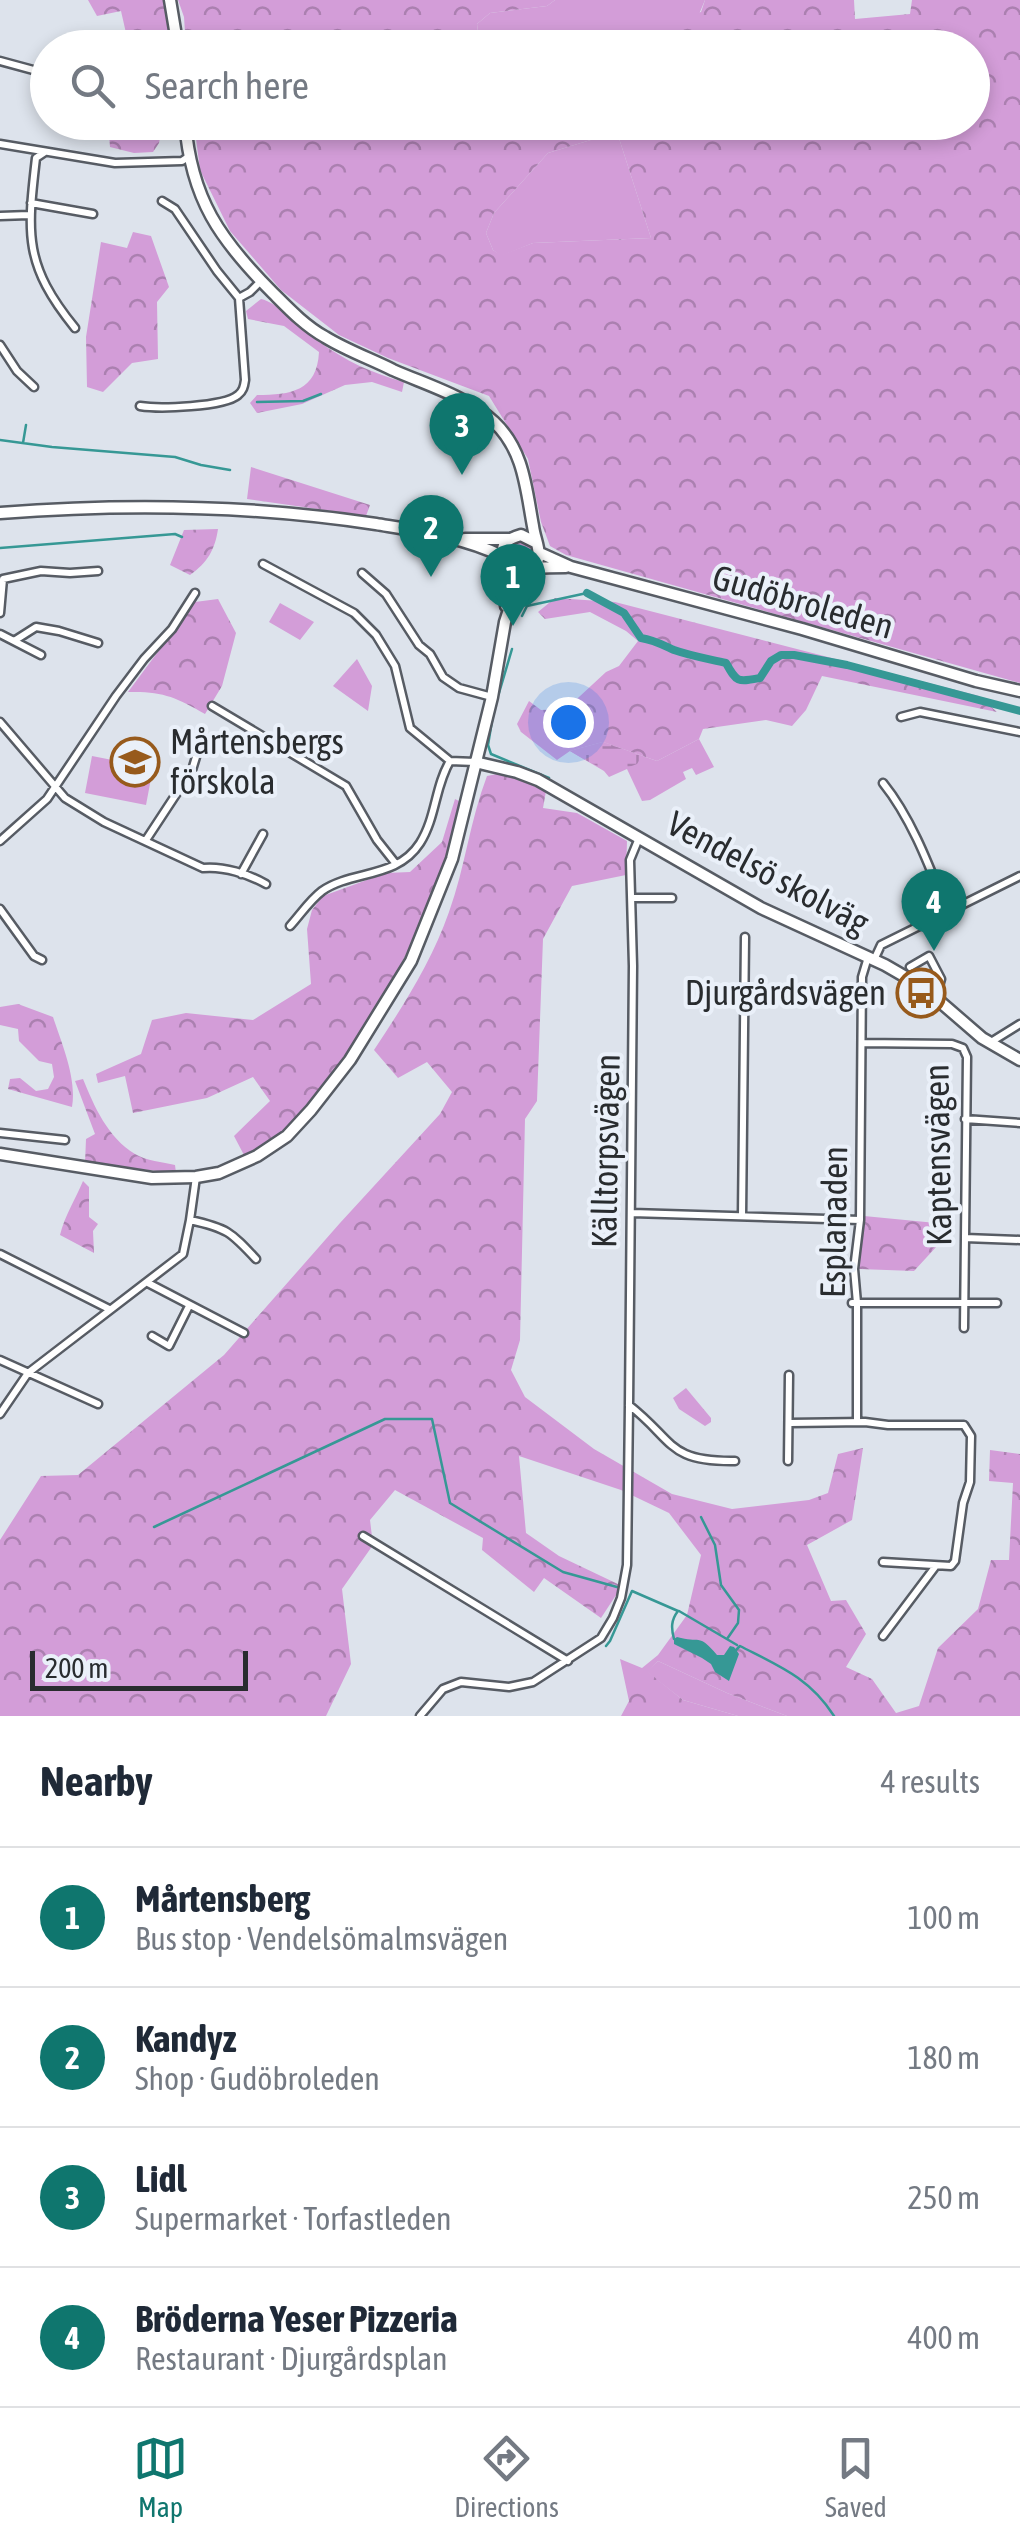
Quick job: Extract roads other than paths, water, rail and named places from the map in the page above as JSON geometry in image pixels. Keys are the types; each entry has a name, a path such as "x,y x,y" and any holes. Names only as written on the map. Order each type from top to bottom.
{"street":[{"path":"170,0 175,30"},
{"path":"0,61 30,69"},
{"path":"0,1154 152,1178 196,1177 238,1166 288,1136 349,1061 412,962 452,859 492,697 505,622 522,574 534,568 540,558 526,478 508,437 477,408 325,337 287,307 218,229 200,196 187,140"},
{"path":"0,144 115,164 182,161 188,157"},
{"path":"46,152 36,158 29,215 32,252 39,272 75,328"},
{"path":"140,406 162,409 226,400 243,390 245,380 238,298 175,209 162,201"},
{"path":"31,203 93,214"},
{"path":"0,216 29,215"},
{"path":"238,298 261,281"},
{"path":"0,345 17,372 34,387"},
{"path":"0,513 104,507 246,510 342,519 453,539 530,538 538,547"},
{"path":"505,622 502,550 529,508"},
{"path":"453,539 503,560 510,570 522,574"},
{"name":"Gudöbroleden","path":"538,547 572,567 1020,691"},
{"path":"262,564 354,613 376,635 394,666 408,724 414,733 450,762 475,762"},
{"name":"Gudöbroleden","path":"534,568 572,567"},
{"path":"0,613 3,579 41,571 98,571"},
{"path":"362,573 386,594 443,677 458,688 492,697"},
{"path":"0,840 39,809 116,696 172,629 196,593"},
{"path":"14,641 36,627 59,630 98,644"},
{"path":"0,634 41,655"},
{"path":"410,648 419,645"},
{"path":"212,706 346,786 377,840 396,864"},
{"path":"902,718 920,712 1020,732"},
{"path":"0,722 54,788 104,822 203,868 250,875 266,884"},
{"path":"407,742 414,733"},
{"path":"146,840 192,770 196,757"},
{"path":"290,926 323,891 396,864 419,844 450,762"},
{"name":"Vendelsö skolväg","path":"475,762 538,780 761,908 871,958 923,987 990,1042 1020,1060"},
{"path":"883,782 902,812 947,911"},
{"path":"240,874 264,834"},
{"name":"Källtorpsvägen","path":"420,1716 443,1689 461,1682 508,1687 533,1682 600,1638 621,1598 626,1565 629,1405 630,860 639,837"},
{"path":"871,958 881,945 1020,876"},
{"path":"632,898 672,898"},
{"path":"0,909 34,956 42,960"},
{"path":"742,1216 745,937"},
{"path":"910,967 930,956 941,979 938,990"},
{"name":"Esplanaden","path":"857,1422 854,1269 860,1220 862,977 871,958"},
{"path":"990,1042 1020,1024"},
{"name":"Kaptensvägen","path":"862,1043 952,1044 963,1048 967,1058 964,1328"},
{"path":"965,1119 1020,1123"},
{"path":"0,1132 65,1140"},
{"path":"0,1414 28,1372 182,1254 196,1177"},
{"path":"631,1213 860,1220"},
{"path":"190,1220 221,1226 256,1258"},
{"path":"964,1238 1020,1240"},
{"path":"0,1254 109,1309"},
{"path":"148,1283 244,1332"},
{"path":"855,1303 996,1302"},
{"path":"152,1336 169,1346 189,1306"},
{"path":"0,1360 98,1404"},
{"path":"788,1461 789,1375"},
{"path":"629,1405 682,1454 698,1460 735,1461"},
{"path":"790,1424 964,1426 971,1436 970,1482 955,1561 951,1566 883,1562"},
{"path":"363,1536 568,1661"},
{"path":"882,1636 936,1566"}],"waterway":[{"path":"257,402 303,401 321,394"},
{"path":"23,443 26,425"},
{"path":"0,440 175,457 230,470"},
{"path":"0,548 175,534 182,537"},
{"path":"522,616 527,606 587,593"},
{"path":"587,593 624,613 641,638 726,663 739,680 760,678 771,661 781,655 794,655 847,665 1020,711"},
{"path":"499,693 512,649"},
{"path":"494,709 488,745 491,754 549,778"},
{"path":"154,1527 385,1419 432,1419 450,1503 563,1572 617,1587"},
{"path":"701,1517 715,1545 721,1585 739,1610 738,1623 727,1639"},
{"path":"606,1646 632,1591 678,1611 672,1624 676,1640"},
{"path":"679,1611 737,1645"},
{"path":"736,1650 740,1646 793,1674 815,1692 834,1716"}],"place":[{"name":"Lidl","path":"462,475"},
{"name":"Kandyz","path":"431,577"},
{"name":"Mårtensberg","path":"513,626"},
{"name":"Mårtensbergs förskola","path":"135,762"},
{"name":"Bröderna Yeser Pizzeria","path":"934,951"},
{"name":"Djurgårdsvägen","path":"921,993"}]}
